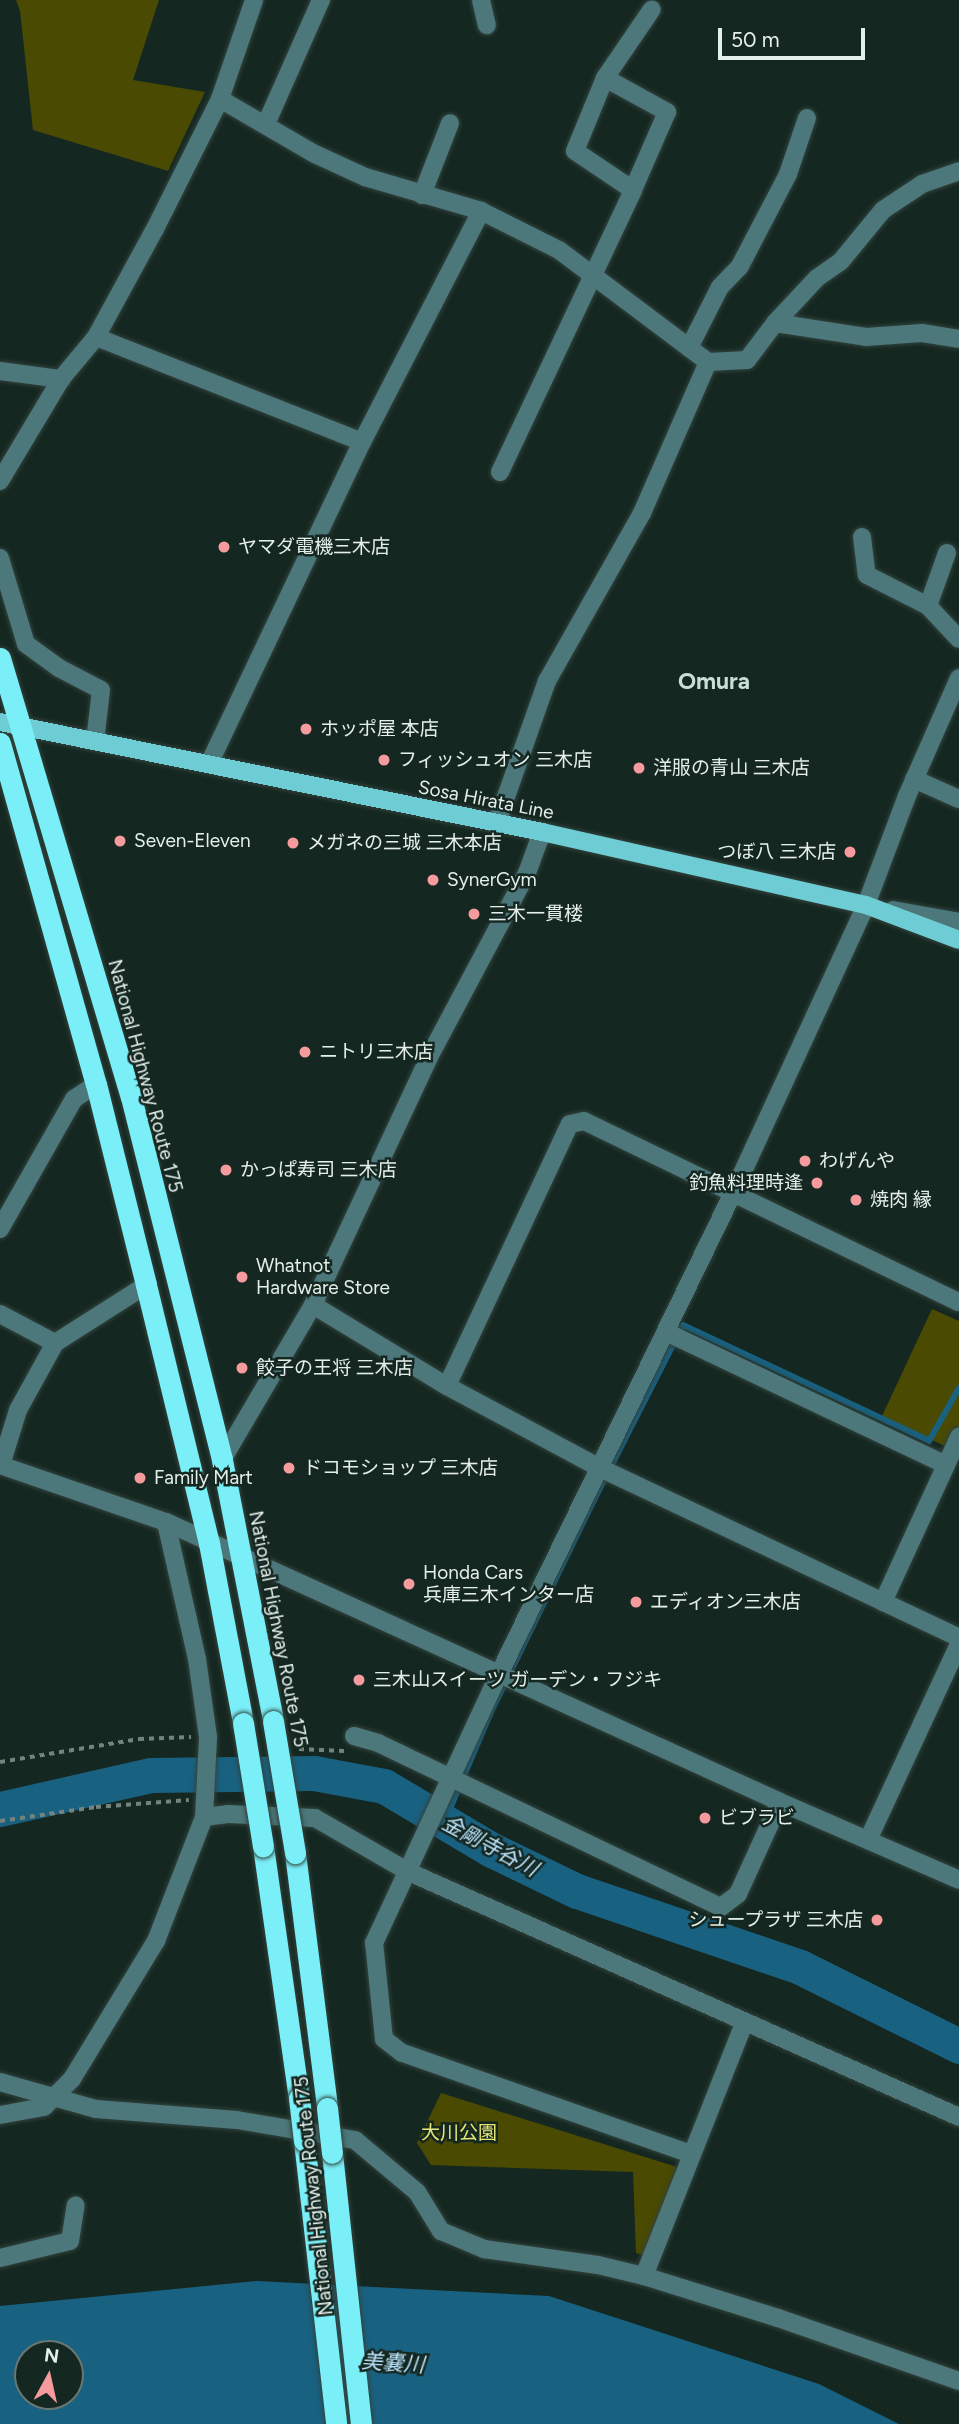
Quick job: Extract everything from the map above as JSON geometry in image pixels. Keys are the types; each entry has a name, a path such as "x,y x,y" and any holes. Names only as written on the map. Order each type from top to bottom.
{"highway":[{"name":"National Highway Route 175","path":"0,658 10,724 131,1097 222,1460 273,1721 295,1853 327,2108 361,2424"},
{"name":"National Highway Route 175","path":"0,743 96,1084 209,1542 263,1846 299,2098 336,2424"}],"main road":[{"name":"Sosa Hirata Line","path":"10,724 496,825 542,832 866,905 959,940"}],"street":[{"path":"0,481 61,379 96,337 155,229 220,99 254,0"},
{"path":"266,124 321,0"},
{"path":"481,0 487,25"},
{"path":"633,190 575,151 605,78 652,9"},
{"path":"500,472 594,277 667,112 605,78"},
{"path":"220,99 315,154 365,177 481,211 559,250 708,362 747,360 775,323 817,278 841,261 883,210 922,184 959,171"},
{"path":"689,348 720,287 740,267 782,186 807,118"},
{"path":"422,195 450,123"},
{"path":"209,764 362,442 481,211"},
{"path":"775,323 866,337 922,333 959,340"},
{"path":"96,337 362,442"},
{"path":"496,825 547,681 642,513 708,362"},
{"path":"0,371 61,379"},
{"path":"862,537 867,575 928,606 959,639"},
{"path":"928,606 947,554"},
{"path":"0,558 26,644 59,667 101,690 95,741"},
{"path":"691,2154 402,2053 384,2039 374,1943 499,1674 733,1193 866,905 914,779 959,677"},
{"path":"914,779 959,799"},
{"path":"222,1460 313,1305 429,1059 527,873 542,832"},
{"path":"866,905 959,922"},
{"path":"0,1229 74,1099 96,1084"},
{"path":"447,1386 570,1124 584,1121 959,1302"},
{"path":"146,1285 55,1343 18,1410 1,1465 166,1522 242,1559 780,1802 959,1880"},
{"path":"313,1305 447,1386 600,1468 959,1638"},
{"path":"0,1314 55,1343"},
{"path":"666,1332 946,1465"},
{"path":"883,1602 959,1437"},
{"path":"0,2115 44,2107 72,2079 156,1941 205,1808 208,1737 197,1659 166,1522"},
{"path":"868,1840 959,1644"},
{"path":"354,1736 379,1743 448,1786 721,1907 738,1895 780,1802"},
{"path":"205,1808 228,1814 316,1818 409,1872 959,2118"},
{"path":"644,2276 744,2023"},
{"path":"0,2082 96,2109 237,2120 355,2140 417,2193 441,2231 484,2249 598,2265 644,2276 778,2318 959,2381"},
{"path":"0,2258 70,2241 76,2205"}],"path":[{"path":"0,1762 139,1739 208,1737"},
{"path":"0,1821 96,1807 205,1808"}],"green space":[{"path":"16,0 159,0 133,80 205,92 168,171 33,130 20,11"},
{"path":"932,1309 959,1321 959,1433 951,1449 882,1416"},
{"name":"大川公園","path":"441,2093 677,2167 645,2256 636,2253 633,2172 431,2165 417,2143"}],"water":[{"name":"美嚢川","path":"257,2281 549,2296 819,2384 899,2424 0,2424 0,2306"}],"waterway":[{"path":"444,1823 490,1714 683,1325 929,1441 959,1388"},
{"name":"金剛寺谷川","path":"0,1809 151,1775 314,1773 384,1786 492,1850 577,1891 800,1967 959,2046"}],"place":[{"name":"ヤマダ電機三木店","path":"224,547"},
{"name":"ホッポ屋 本店","path":"306,729"},
{"name":"フィッシュオン 三木店","path":"384,760"},
{"name":"洋服の青山 三木店","path":"639,768"},
{"name":"Seven-Eleven","path":"120,841"},
{"name":"メガネの三城 三木本店","path":"293,843"},
{"name":"つぼ八 三木店","path":"850,852"},
{"name":"SynerGym","path":"433,880"},
{"name":"三木一貫楼","path":"474,914"},
{"name":"ニトリ三木店","path":"305,1052"},
{"name":"わげんや","path":"805,1161"},
{"name":"かっぱ寿司 三木店","path":"226,1170"},
{"name":"釣魚料理時逢","path":"817,1183"},
{"name":"焼肉 縁","path":"856,1200"},
{"name":"Whatnot Hardware Store","path":"242,1277"},
{"name":"餃子の王将 三木店","path":"242,1368"},
{"name":"ドコモショップ 三木店","path":"289,1468"},
{"name":"Family Mart","path":"140,1478"},
{"name":"Honda Cars 兵庫三木インター店","path":"409,1584"},
{"name":"エディオン三木店","path":"636,1602"},
{"name":"三木山スイーツ ガーデン・フジキ","path":"359,1680"},
{"name":"ビブラビ","path":"705,1818"},
{"name":"シュープラザ 三木店","path":"877,1920"}],"district":[{"name":"Omura","path":"714,681"}]}
